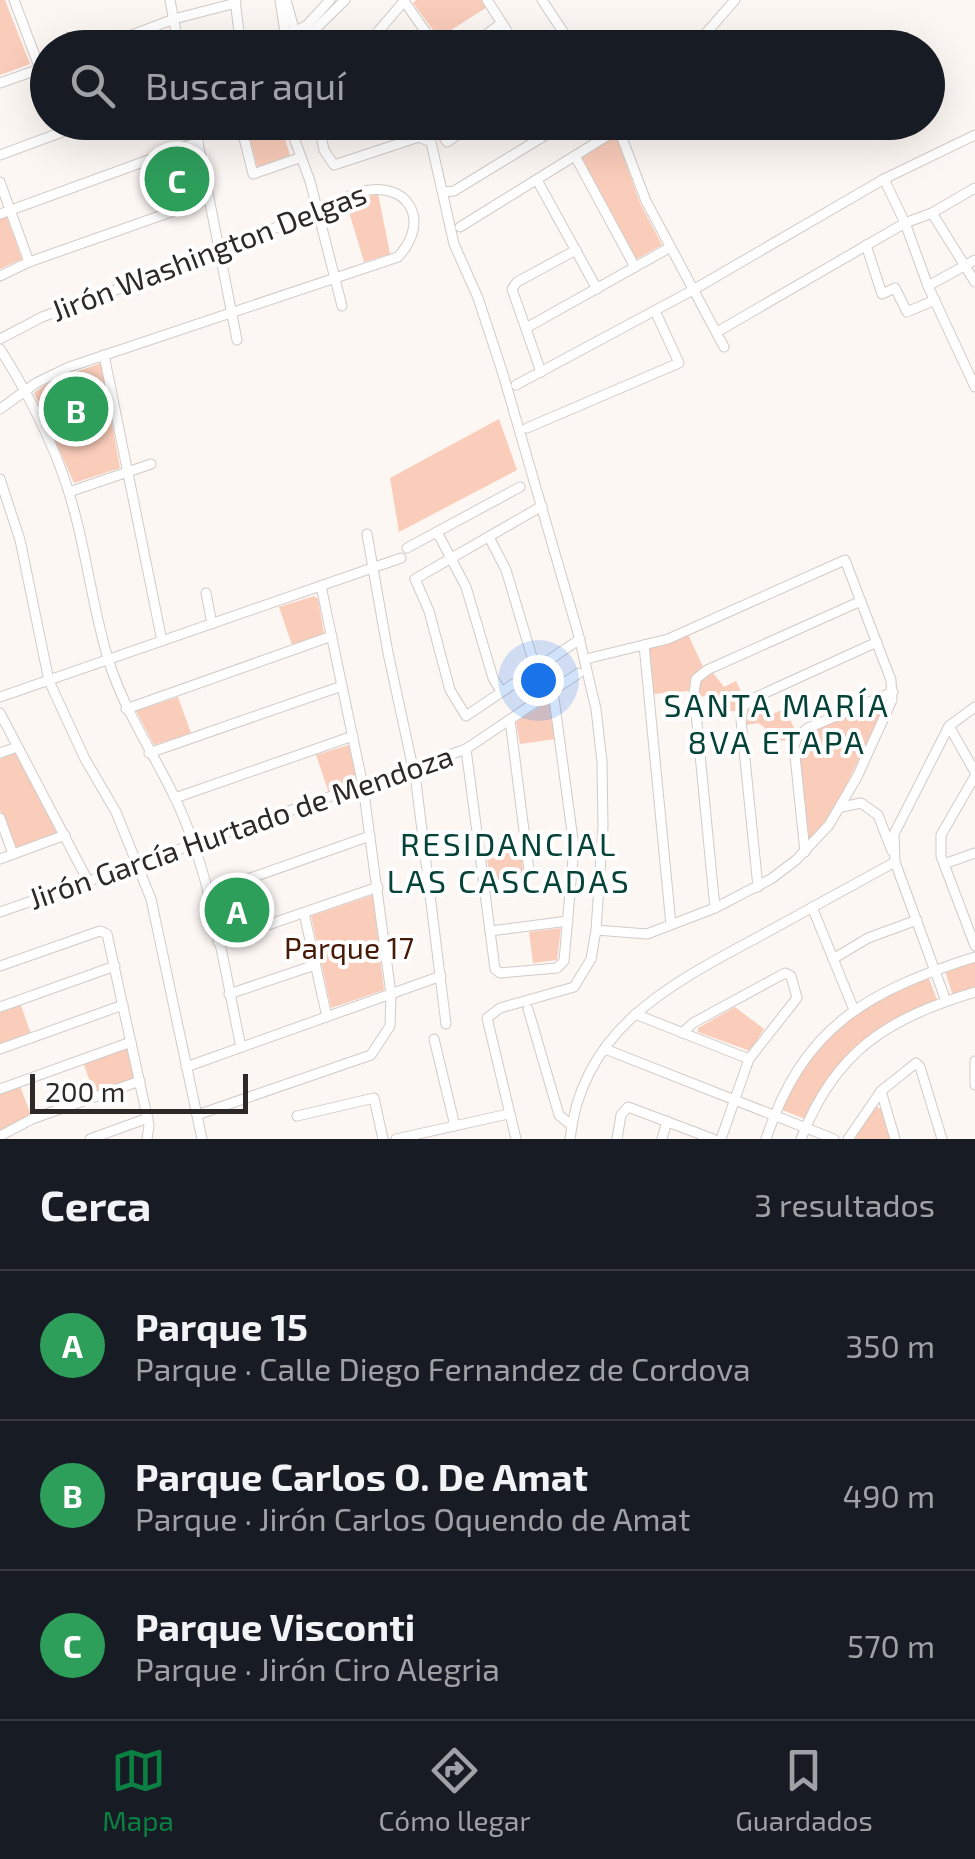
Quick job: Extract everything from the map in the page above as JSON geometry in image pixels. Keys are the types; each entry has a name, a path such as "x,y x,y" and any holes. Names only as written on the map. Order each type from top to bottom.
{"street":[{"path":"14,0 30,36"},
{"path":"170,0 176,30"},
{"path":"283,0 289,30"},
{"path":"303,30 330,0"},
{"path":"307,30 345,0"},
{"path":"487,0 506,30"},
{"path":"542,0 562,30"},
{"path":"708,30 734,0"},
{"path":"145,30 235,1 239,30"},
{"path":"381,30 405,1 425,30"},
{"path":"492,30 502,23"},
{"path":"0,83 30,72"},
{"path":"516,385 693,290 884,179 975,135"},
{"path":"0,151 30,139"},
{"path":"0,151 34,140"},
{"path":"245,140 254,174 299,158"},
{"path":"294,140 310,181 342,306"},
{"path":"322,140 334,165 417,140"},
{"path":"428,140 454,244 478,298 586,659 602,762 603,826 591,959 574,987 500,1008 487,1018 516,1139"},
{"path":"443,192 454,191 538,140"},
{"path":"460,227 598,140"},
{"path":"622,140 669,248 724,347"},
{"path":"5,211 198,142 237,340"},
{"path":"576,156 635,267"},
{"path":"884,179 975,387"},
{"path":"537,180 597,289"},
{"path":"0,182 5,211 29,262"},
{"name":"Jirón Washington Delgas","path":"0,340 42,317 219,252 378,187 406,199 412,210 414,230 410,244 398,257 335,278"},
{"path":"717,332 905,223 973,193"},
{"path":"0,276 29,262 208,199"},
{"path":"932,214 971,262 975,282"},
{"path":"866,246 882,294 895,288 907,312 935,300"},
{"path":"526,328 669,248"},
{"path":"541,372 512,289 517,282 576,250"},
{"path":"928,286 971,262"},
{"path":"0,409 69,367 335,278"},
{"path":"527,428 679,363 654,311"},
{"path":"0,350 42,421 69,492 108,660 126,709 175,798 194,846 208,893 240,1047"},
{"path":"104,355 162,641"},
{"path":"69,492 151,464"},
{"path":"0,479 20,540 49,681 85,759 116,812 151,900 202,1139"},
{"path":"408,548 520,488"},
{"path":"542,506 415,579 429,610 450,690 466,716 580,639"},
{"path":"437,532 466,587 493,678 501,692"},
{"path":"368,534 413,768 446,1024"},
{"path":"489,537 506,570 535,667"},
{"path":"0,698 401,558"},
{"path":"586,659 668,639 845,560 893,692 857,777 837,812 805,852 758,887 647,934 596,930"},
{"path":"196,1115 371,1054 390,1026 391,994 363,786 321,586"},
{"path":"206,592 212,624"},
{"path":"715,908 696,679 707,670 861,601"},
{"path":"126,709 332,636"},
{"path":"758,887 740,715 743,706 877,642"},
{"path":"644,645 671,925"},
{"name":"Jirón García Hurtado de Mendoza","path":"0,912 466,749 579,673"},
{"path":"149,753 342,686"},
{"path":"466,749 496,973 557,968 564,961 574,847 553,691"},
{"path":"805,852 794,746 797,737 808,728 893,692"},
{"path":"894,858 898,821 950,726 975,707"},
{"path":"0,713 88,882"},
{"path":"484,887 522,880 530,870 510,720"},
{"path":"950,726 975,774 939,842 975,946"},
{"path":"175,798 353,736"},
{"path":"0,753 17,747"},
{"path":"857,777 856,791 868,806 888,826 898,821"},
{"path":"837,812 848,804 868,806"},
{"path":"878,815 946,1001"},
{"path":"0,818 13,854"},
{"path":"0,858 65,836"},
{"path":"208,893 370,836"},
{"path":"944,864 975,854"},
{"path":"570,1139 586,1084 605,1049 635,1014 681,978 894,858"},
{"path":"218,942 378,887"},
{"path":"962,910 975,906"},
{"path":"812,907 854,1010"},
{"path":"304,912 327,1017"},
{"path":"834,959 868,938 916,920"},
{"path":"490,931 568,921"},
{"path":"0,966 100,930 109,936 148,1118 148,1139"},
{"path":"766,1139 774,1115 803,1062 838,1022 894,986 975,957"},
{"path":"229,994 315,965"},
{"path":"0,1007 115,966"},
{"path":"617,1139 621,1115 628,1107 717,1139 749,1059 797,998 788,972 682,1032"},
{"path":"186,1066 442,976"},
{"path":"801,1139 833,1076 867,1041 893,1023 975,992"},
{"path":"0,1049 124,1005"},
{"path":"528,1009 559,1115 572,1126"},
{"path":"635,1014 749,1059"},
{"path":"434,1039 455,1126"},
{"path":"0,1089 131,1042"},
{"path":"605,1049 834,1139"},
{"path":"975,1061 975,1086"},
{"path":"848,1139 881,1091 919,1064 942,1139"},
{"path":"0,1136 32,1119 140,1081"},
{"path":"881,1091 895,1139"},
{"path":"297,1116 374,1098 384,1139"},
{"path":"396,1139 508,1114"},
{"path":"90,1139 109,1136 148,1118"},
{"path":"662,1139 668,1121"}],"green space":[{"path":"0,0 5,0 30,64 0,75"},
{"path":"482,0 487,7 451,30 433,30 413,3"},
{"path":"250,140 285,140 290,155 257,167"},
{"path":"610,140 617,140 640,203 662,245 635,260 580,159"},
{"path":"193,151 202,194 165,207 151,165"},
{"path":"378,193 390,254 364,262 347,205"},
{"path":"6,215 22,259 0,269 0,218"},
{"path":"101,363 120,468 74,483 34,393 51,381"},
{"path":"499,419 517,470 399,532 390,478"},
{"path":"314,596 318,599 324,633 292,645 279,607"},
{"path":"688,634 703,667 692,676 690,691 653,694 649,648"},
{"path":"713,673 724,687 736,681 744,698 736,711 719,712 717,698 699,697 700,681"},
{"path":"178,697 191,733 154,745 136,711"},
{"path":"889,698 835,808 808,843 798,744 809,732"},
{"path":"550,700 556,739 520,744 516,722"},
{"path":"760,701 771,715 785,708 795,730 790,740 765,742 764,727 758,723 747,725 747,709"},
{"path":"349,745 357,782 329,793 316,755"},
{"path":"16,752 60,834 14,849 0,810 0,759"},
{"path":"522,849 523,876 491,882 486,854"},
{"path":"247,886 260,922 224,934 215,897"},
{"name":"Parque 17","path":"373,895 384,990 331,1008 311,916"},
{"path":"561,928 557,960 533,963 529,932"},
{"path":"975,961 975,989 953,996 945,971"},
{"path":"928,976 937,1000 895,1021 859,1046 829,1079 805,1119 780,1109 809,1062 840,1028 878,1000"},
{"path":"20,1003 31,1034 0,1045 0,1010"},
{"path":"735,1007 764,1029 750,1051 698,1032 698,1028"},
{"path":"129,1046 136,1079 94,1094 83,1062"},
{"path":"20,1086 31,1115 0,1132 0,1094"},
{"path":"875,1106 881,1109 890,1139 855,1139"}],"place":[{"name":"Parque Visconti","path":"177,179"},
{"name":"Parque Carlos O. De Amat","path":"76,409"},
{"name":"Parque 15","path":"237,910"}],"district":[{"name":"SANTA MARÍA 8VA ETAPA","path":"777,724"},
{"name":"RESIDANCIAL LAS CASCADAS","path":"509,864"}]}
